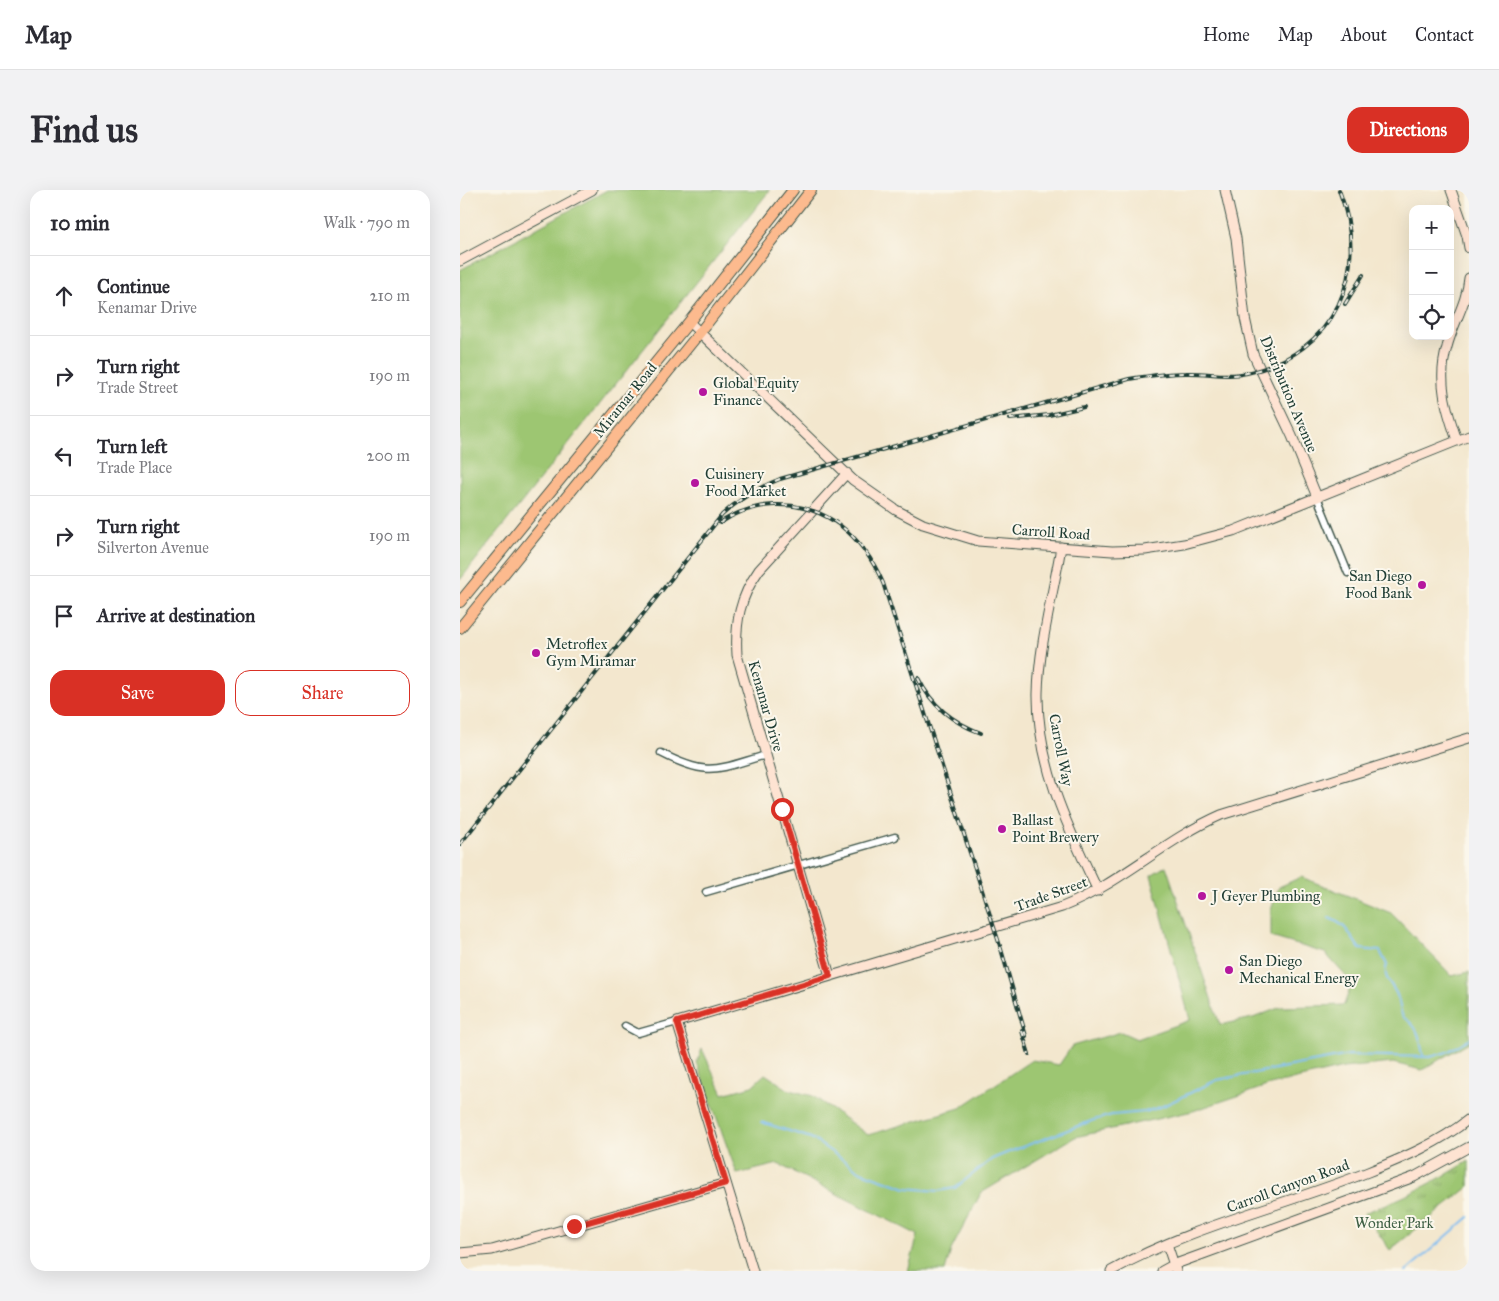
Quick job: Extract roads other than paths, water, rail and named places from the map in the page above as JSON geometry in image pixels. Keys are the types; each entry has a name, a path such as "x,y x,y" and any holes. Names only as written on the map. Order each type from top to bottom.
{"main road":[{"name":"Miramar Road","path":"460,602 689,322 793,190"},
{"name":"Miramar Road","path":"460,628 701,331 811,190"}],"street":[{"path":"460,261 592,190"},
{"name":"Distribution Avenue","path":"1225,190 1236,238 1245,318 1253,354 1292,436 1348,573"},
{"path":"1451,190 1467,236 1469,248"},
{"path":"1457,440 1445,405 1442,386 1444,358 1468,292 1469,278"},
{"name":"Carroll Road","path":"689,322 701,331 847,473 896,510 949,533 978,541 1128,550 1184,544 1233,531 1469,436"},
{"name":"Kenamar Drive","path":"830,976 737,655 736,629 739,607 748,586 759,570 847,473"},
{"name":"Carroll Way","path":"1061,547 1040,666 1038,694 1040,731 1050,780 1063,818 1098,891"},
{"name":"Trade Street","path":"626,1026 638,1033 1062,907 1098,891 1192,827 1221,815 1469,738"},
{"path":"661,753 686,766 701,770 715,770 766,755"},
{"path":"706,892 895,837"},
{"path":"677,1022 753,1271"},
{"name":"Carroll Canyon Road","path":"1112,1271 1167,1244 1341,1183 1404,1158 1469,1119"},
{"path":"1162,1271 1175,1268 1414,1177 1469,1148"},
{"path":"460,1253 492,1250 726,1183"},
{"path":"1167,1244 1175,1268"}],"waterway":[{"path":"1329,918 1341,924 1360,949 1380,951 1387,965 1387,978 1399,1000 1403,1017 1416,1029 1423,1056"},
{"path":"761,1122 811,1138 861,1172 906,1188 938,1191 955,1188 992,1159 1009,1152 1094,1120 1112,1115 1145,1112 1163,1106 1217,1080 1349,1055 1430,1057 1447,1052 1469,1039"},
{"path":"1406,1271 1469,1217"}],"railway":[{"path":"460,844 722,515 735,503 756,490 780,479 1129,379 1179,373 1239,374 1278,363 1303,348 1324,328 1338,305 1347,279 1351,250 1348,221 1339,190"},
{"path":"1345,304 1363,275"},
{"path":"1010,419 1049,415 1084,407"},
{"path":"720,523 753,508 774,505 793,506 811,510 841,526 854,538 875,566 883,583 1001,949 1026,1036"},
{"path":"918,678 936,705 944,712 961,724 981,733"},
{"path":"1022,1031 1029,1054"}],"place":[{"name":"Global Equity Finance","path":"703,392"},
{"name":"Cuisinery Food Market","path":"695,483"},
{"name":"San Diego Food Bank","path":"1422,585"},
{"name":"Metroflex Gym Miramar","path":"536,653"},
{"name":"Ballast Point Brewery","path":"1002,829"},
{"name":"J Geyer Plumbing","path":"1202,896"},
{"name":"San Diego Mechanical Energy","path":"1229,970"}],"park label":[{"name":"Wonder Park","path":"1394,1223"}]}
